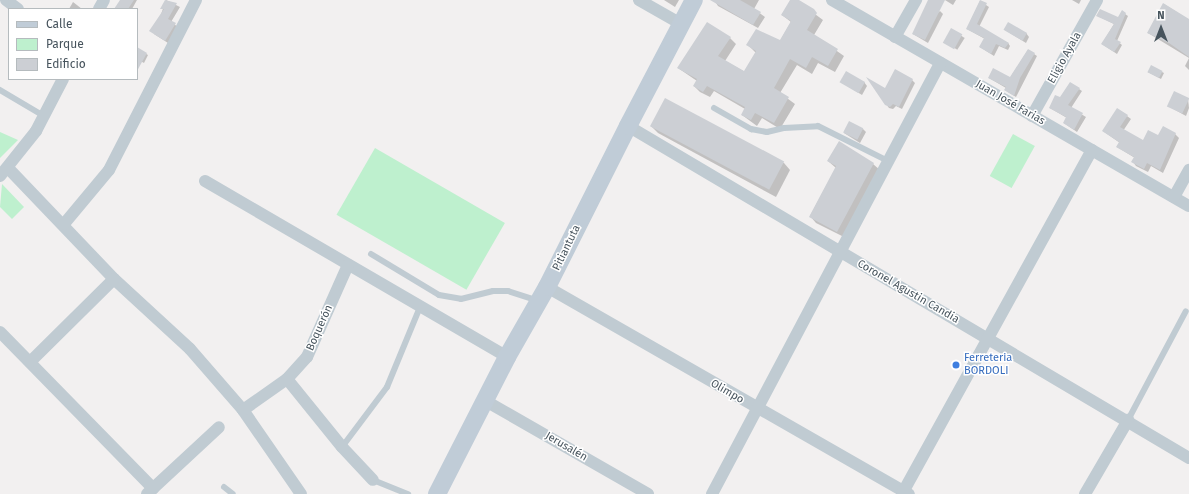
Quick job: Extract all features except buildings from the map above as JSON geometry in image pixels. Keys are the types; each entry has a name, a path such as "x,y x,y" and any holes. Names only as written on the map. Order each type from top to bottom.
{"street":[{"path":"6,0 17,8"},
{"path":"64,224 109,170 196,0"},
{"path":"639,0 681,24"},
{"name":"Pitiantuta","path":"437,494 484,400 543,294 694,0"},
{"name":"Juan José Farias","path":"832,0 1189,206"},
{"path":"895,37 916,0"},
{"name":"Eligio Ayala","path":"1032,116 1097,0"},
{"path":"712,494 940,63"},
{"path":"62,80 44,116 4,172 64,224 114,279 190,349 243,410 296,492"},
{"name":"Coronel Agustin Candia","path":"628,126 1128,420 1189,458"},
{"path":"905,493 988,338 1092,150"},
{"path":"1174,197 1189,170"},
{"path":"205,181 348,266 507,357"},
{"name":"Boquerón","path":"243,410 287,378 307,357 348,266"},
{"path":"30,362 114,279"},
{"name":"Olimpo","path":"543,294 756,409 905,493"},
{"path":"0,332 30,362 150,491 219,428"},
{"path":"287,378 342,447 373,480"},
{"name":"Jerusalén","path":"484,400 648,494"},
{"path":"1085,494 1128,420"}],"lane":[{"path":"0,90 44,116"},
{"path":"714,108 751,129 767,132 784,128 818,126 888,161"},
{"path":"371,254 439,295 461,299 493,291 543,294"},
{"path":"342,447 387,387 420,307"},
{"path":"1128,420 1186,311"},
{"path":"373,480 408,494"},
{"path":"224,487 233,494"}],"green space":[{"path":"0,132 18,140 0,158"},
{"path":"1013,134 1035,146 1012,188 990,176"},
{"path":"375,148 505,223 466,290 336,215"},
{"path":"2,184 24,207 12,219 0,207"}],"place":[{"name":"Ferreteria BORDOLI","path":"956,365"}]}
